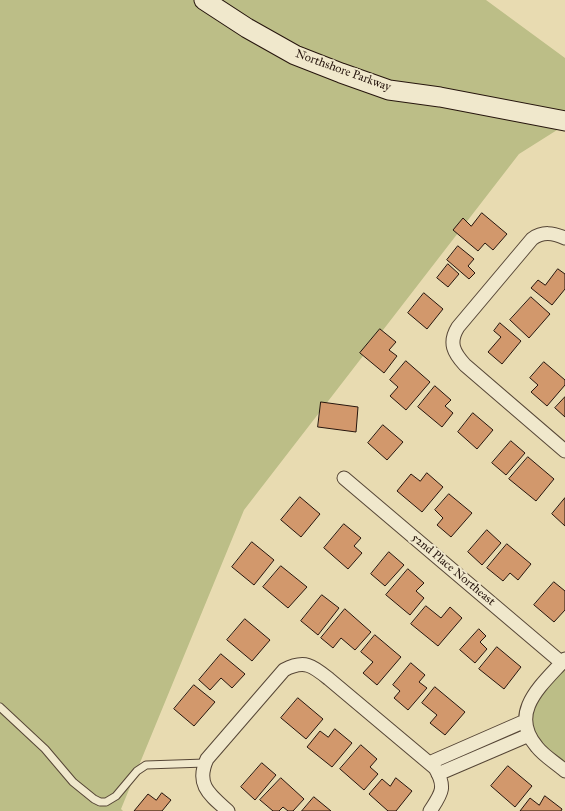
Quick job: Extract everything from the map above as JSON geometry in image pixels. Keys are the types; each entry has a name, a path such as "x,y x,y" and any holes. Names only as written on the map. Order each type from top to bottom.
{"street":[{"name":"Northshore Parkway","path":"204,0 247,28 294,54 382,88 440,97 565,121"},
{"path":"565,238 550,233 538,234 532,239 458,327 452,342 456,356 465,365 565,451"},
{"name":"52nd Place Northeast","path":"344,478 563,661"},
{"path":"563,661 530,700 526,708 525,721 529,735 537,747 565,771"},
{"path":"228,811 210,795 203,782 202,774 207,759 284,670 292,666 308,665 314,667 329,679 429,763 438,774 442,785 441,793 430,811"},
{"path":"429,763 525,721"},
{"path":"438,774 529,735"}],"lane":[{"path":"0,707 45,749 73,782 100,802 106,802 116,796 137,771 146,765 205,763"}],"green space":[{"path":"0,0 486,0 565,58 565,125 519,154 244,510 121,809 123,811 0,811"},
{"path":"565,658 565,771 537,747 526,709"}],"building":[{"path":"482,213 507,234 493,250 485,243 478,251 453,230 463,218 471,226"},
{"path":"458,246 474,259 468,266 475,273 469,279 447,260"},
{"path":"448,264 459,274 448,287 437,278"},
{"path":"558,269 565,274 565,289 552,305 531,288 538,280 545,285"},
{"path":"424,293 443,309 427,329 408,313"},
{"path":"531,297 550,314 529,338 510,320"},
{"path":"500,323 521,341 502,364 488,352 501,337 494,331"},
{"path":"380,329 396,342 389,350 397,356 384,373 360,353"},
{"path":"406,361 430,382 406,410 390,396 398,387 390,380"},
{"path":"544,362 565,380 565,385 547,406 531,392 538,385 530,378"},
{"path":"435,386 451,400 445,406 453,413 442,427 418,407"},
{"path":"565,397 565,417 555,408"},
{"path":"321,402 358,407 356,432 318,427"},
{"path":"473,413 493,430 477,449 458,432"},
{"path":"383,425 403,442 387,460 368,443"},
{"path":"511,441 525,453 506,475 492,463"},
{"path":"528,457 554,479 536,501 509,479"},
{"path":"427,473 443,487 422,512 397,491 411,474 420,481"},
{"path":"449,494 472,513 451,537 437,525 443,518 435,510"},
{"path":"300,497 320,514 301,537 281,520"},
{"path":"565,498 565,526 552,514"},
{"path":"344,524 361,538 354,546 362,553 348,569 324,548"},
{"path":"487,530 501,543 482,565 468,552"},
{"path":"252,542 274,560 254,585 232,567"},
{"path":"507,544 531,564 518,580 510,573 503,581 487,568"},
{"path":"389,552 404,565 385,586 371,574"},
{"path":"281,566 307,587 288,608 263,587"},
{"path":"408,569 424,583 416,591 424,598 410,615 386,595"},
{"path":"554,582 565,591 565,610 554,622 534,605"},
{"path":"322,595 339,608 318,635 301,621"},
{"path":"426,606 441,618 450,607 462,618 438,646 411,624"},
{"path":"345,609 371,632 355,650 341,638 333,648 321,638"},
{"path":"245,619 270,640 252,661 227,640"},
{"path":"479,629 486,636 480,642 487,649 475,663 460,650"},
{"path":"375,635 401,657 377,685 363,673 373,662 361,652"},
{"path":"497,647 521,667 504,689 479,669"},
{"path":"221,654 245,674 232,688 221,678 210,690 199,680"},
{"path":"411,663 425,675 419,682 427,688 408,710 394,698 400,691 393,685"},
{"path":"194,685 215,702 194,726 174,709"},
{"path":"435,687 465,712 445,735 430,723 437,715 422,703"},
{"path":"298,698 323,719 306,739 281,718"},
{"path":"335,729 352,743 332,767 307,747 320,731 328,737"},
{"path":"361,745 377,759 370,767 378,774 364,790 340,769"},
{"path":"262,763 276,775 255,800 241,787"},
{"path":"508,766 532,786 515,807 491,786"},
{"path":"281,778 304,799 293,811 288,811 283,807 279,811 273,811 260,800"},
{"path":"396,778 412,791 396,811 388,811 369,794 382,779 390,786"},
{"path":"162,793 171,800 162,811 134,811 148,794 156,800"},
{"path":"545,796 562,809 561,811 520,811 530,798 539,805"},
{"path":"314,797 331,811 302,811"}]}
